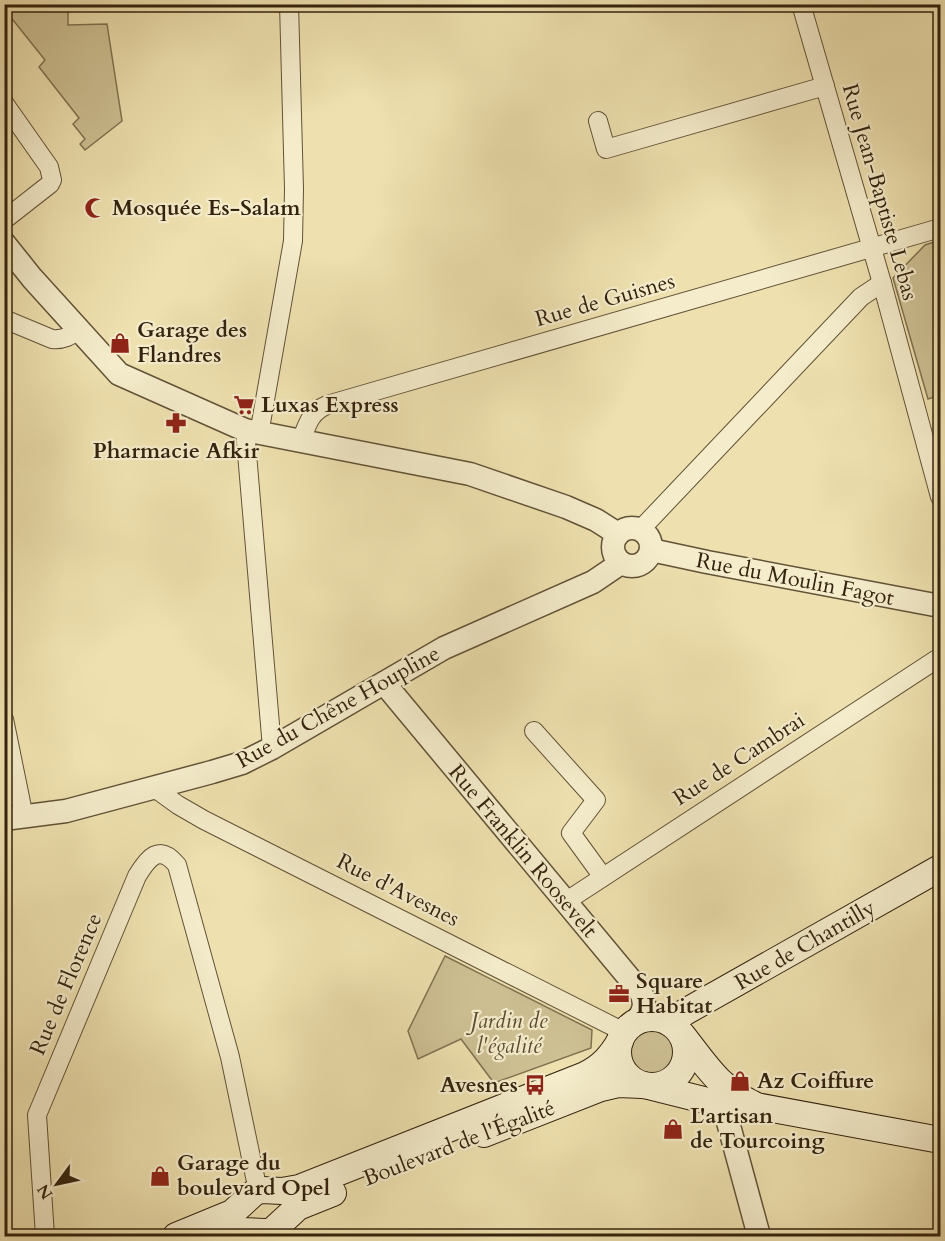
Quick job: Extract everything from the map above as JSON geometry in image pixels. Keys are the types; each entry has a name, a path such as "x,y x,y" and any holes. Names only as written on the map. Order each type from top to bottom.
{"main road":[{"name":"Rue de Chantilly","path":"676,1030 685,1012 940,868"},
{"path":"726,1097 676,1030 652,1018 626,1032 618,1054 622,1068 630,1079 647,1086 726,1097 756,1106 940,1140"},
{"path":"647,1086 666,1084 680,1072 687,1055 676,1030"},
{"name":"Boulevard de l'Égalité","path":"257,1194 299,1188 585,1074 602,1065 615,1051 626,1032"},
{"name":"Boulevard de l'Égalité","path":"270,1230 304,1204 601,1088 618,1084 647,1086"},
{"path":"257,1194 242,1211 243,1218 249,1227 270,1230"},
{"path":"176,1236 223,1218 257,1194 278,1196 283,1204 284,1215 270,1230 242,1231 223,1236"}],"street":[{"path":"272,748 252,432 292,242 294,189 289,4"},
{"name":"Rue Jean-Baptiste Lebas","path":"801,4 882,283 940,497"},
{"path":"598,121 606,148 825,86"},
{"path":"4,103 49,167 52,180 4,220"},
{"name":"Rue de Guisnes","path":"301,441 312,415 317,409 327,405 940,228"},
{"path":"4,243 32,278 119,374 252,432 470,474 566,507 596,520 618,534"},
{"path":"640,530 861,297 882,283"},
{"path":"4,319 52,339 69,337 79,330"},
{"path":"630,528 640,530 648,537 651,550 646,560 632,566 621,563 615,557 613,549 618,534 630,528"},
{"name":"Rue du Moulin Fagot","path":"651,550 940,606"},
{"name":"Rue du Chêne Houpline","path":"14,818 66,811 230,767 272,748 444,648 593,582 621,563"},
{"name":"Rue de Cambrai","path":"565,902 940,657"},
{"name":"Rue Franklin Roosevelt","path":"384,684 640,991 644,997 644,1009 626,1032"},
{"path":"4,719 14,818"},
{"path":"534,731 596,800 571,833 603,877"},
{"name":"Rue d'Avesnes","path":"153,787 204,820 626,1032"},
{"name":"Rue de Florence","path":"45,1236 36,1124 39,1107 137,876 147,860 154,855 165,855 177,865 230,1057 257,1194"},
{"path":"726,1097 759,1236"}],"green space":[{"path":"10,4 68,5 68,25 107,24 122,121 85,150 80,144 85,139 73,124 79,118 39,67 45,60 5,10"},
{"path":"940,240 940,395 928,399 893,278 925,245"},
{"name":"Jardin de l'égalité","path":"445,956 592,1030 591,1048 494,1083 461,1039 418,1059 408,1031"},
{"path":"654,1030 670,1037 677,1053 670,1069 654,1076 638,1069 631,1053 638,1037"}],"place":[{"name":"Mosquée Es-Salam","path":"95,208"},
{"name":"Garage des Flandres","path":"120,343"},
{"name":"Luxas Express","path":"244,405"},
{"name":"Pharmacie Afkir","path":"176,423"},
{"name":"Square Habitat","path":"619,994"},
{"name":"Az Coiffure","path":"740,1081"},
{"name":"Avesnes","path":"535,1085"},
{"name":"L'artisan de Tourcoing","path":"673,1129"},
{"name":"Garage du boulevard Opel","path":"160,1176"}]}
